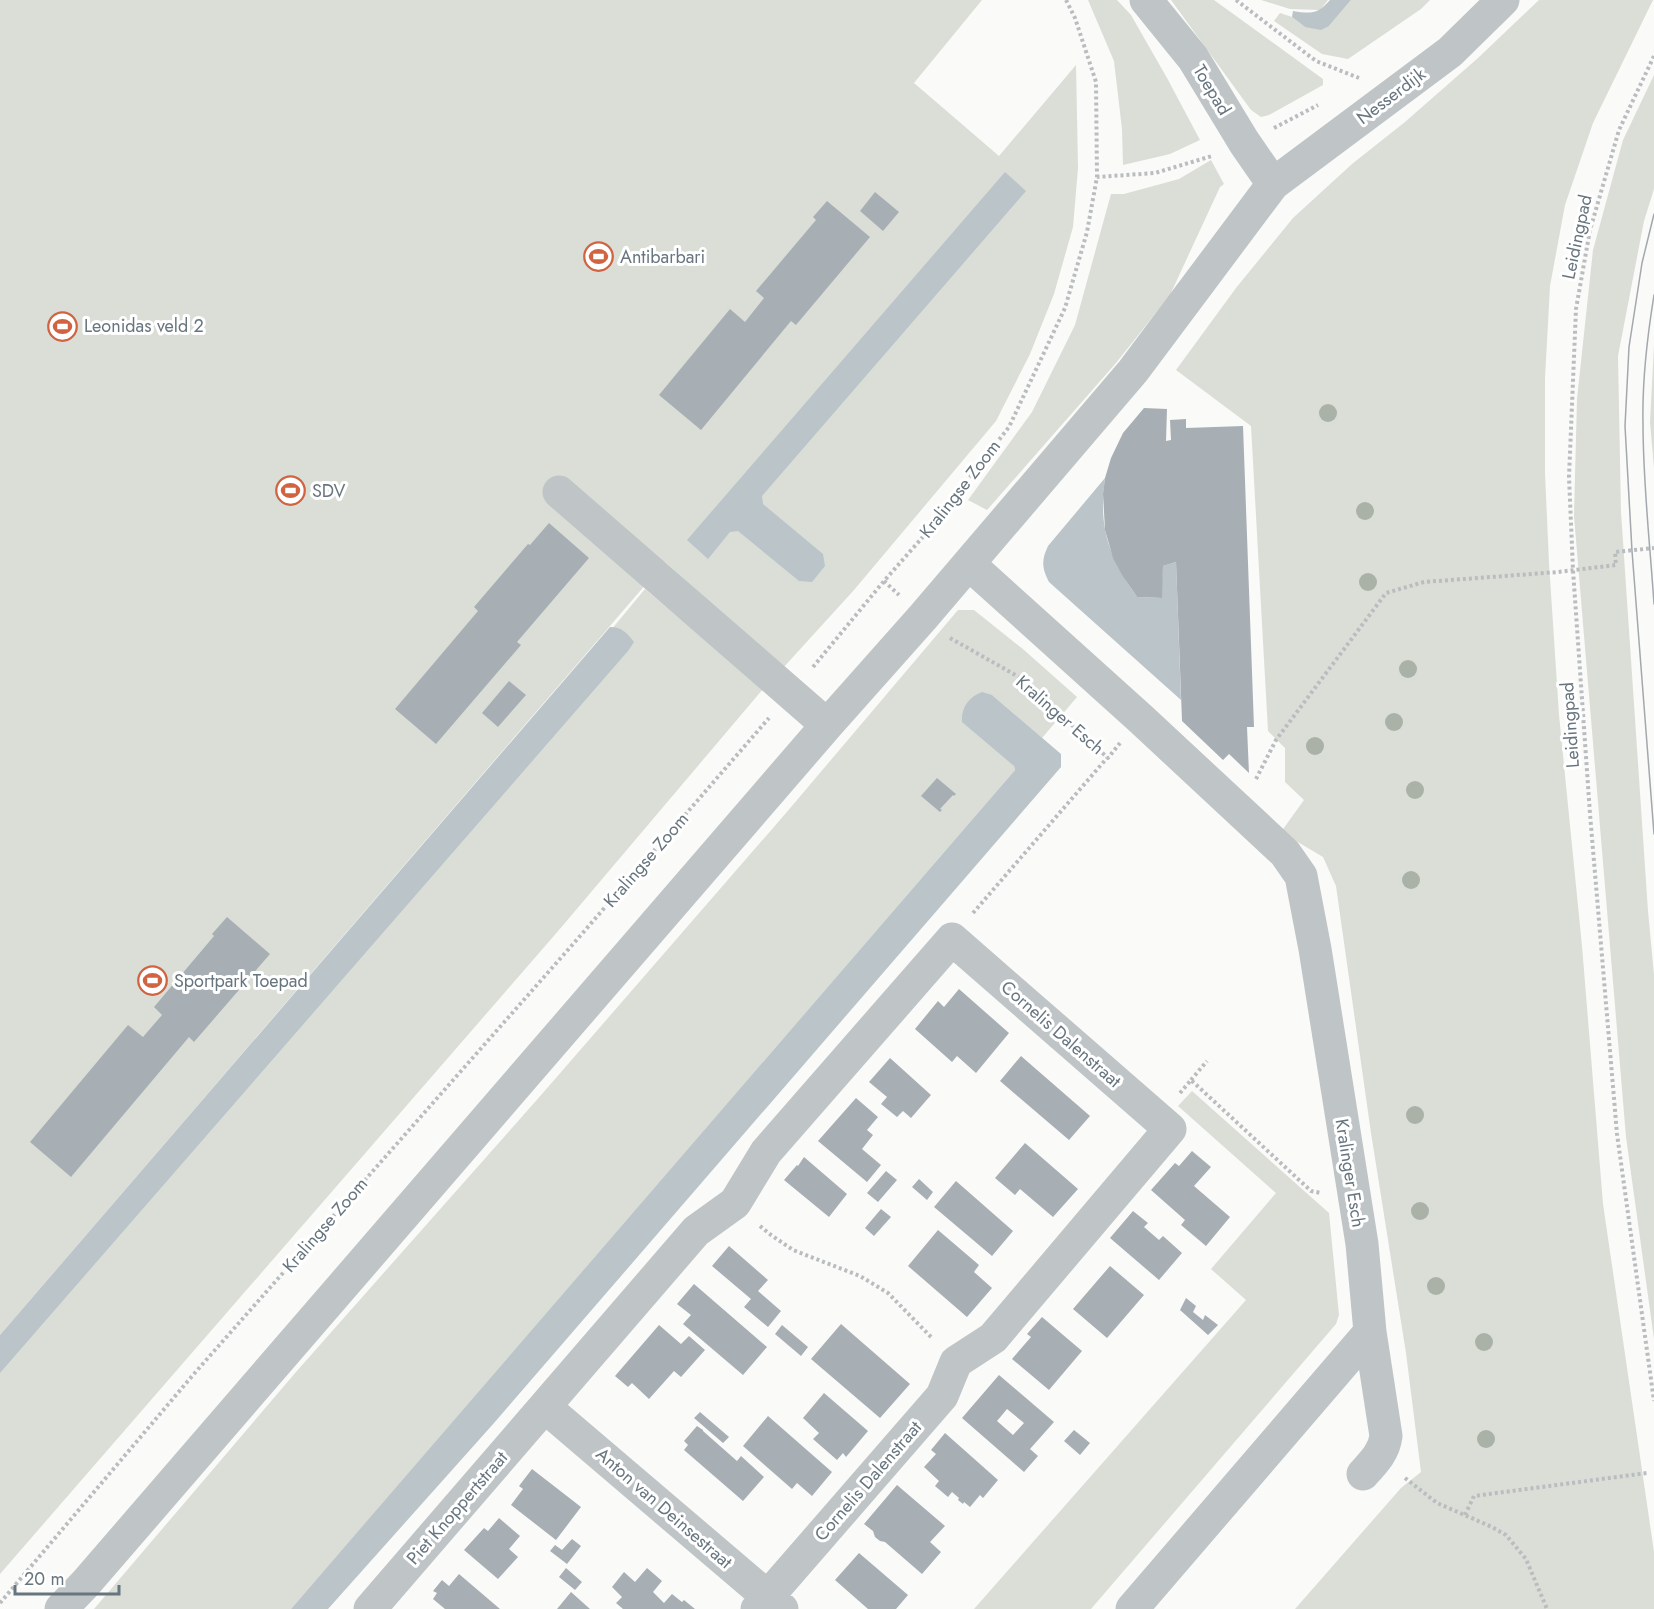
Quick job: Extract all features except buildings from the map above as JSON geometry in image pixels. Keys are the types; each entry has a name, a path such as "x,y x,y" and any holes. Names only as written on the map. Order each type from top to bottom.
{"street":[{"name":"Toepad","path":"1146,0 1193,58 1244,142 1273,184"},
{"name":"Nesserdijk","path":"1273,184 1450,52 1503,0"},
{"path":"61,1609 969,564 1133,371 1273,184"},
{"path":"560,492 827,725"},
{"name":"Kralinger Esch","path":"969,564 1285,853 1301,876 1315,949 1362,1244 1370,1332 1386,1436 1385,1445 1371,1465"},
{"path":"545,1407 696,1231 735,1203 766,1152 952,939"},
{"name":"Cornelis Dalenstraat","path":"952,939 1158,1118"},
{"path":"956,1362 993,1338 1170,1129 1158,1118"},
{"path":"1132,1609 1370,1332"},
{"name":"Cornelis Dalenstraat","path":"769,1605 942,1396 956,1362"},
{"name":"Anton van Deinsestraat","path":"545,1407 769,1605"},
{"name":"Piet Knoppertstraat","path":"370,1609 545,1407"}],"path":[{"path":"1066,0 1075,18 1096,82 1097,177 1155,173 1218,154 1244,142"},
{"path":"1236,0 1316,61 1363,79"},
{"name":"Leidingpad","path":"1654,56 1619,130 1590,230 1576,309 1569,477 1590,814 1617,1134 1654,1401"},
{"name":"Kralingse Zoom","path":"0,1603 193,1375 790,694 929,530 1009,427 1065,308 1087,232 1097,177"},
{"path":"1240,811 1276,740 1386,593 1424,582 1616,565 1615,552 1654,548"},
{"name":"Kralinger Esch","path":"884,581 942,633 1018,677 1107,758 1141,719"},
{"path":"952,939 1107,758"},
{"path":"1158,1118 1207,1061"},
{"path":"1191,1080 1311,1191 1354,1197"},
{"path":"735,1203 771,1235 793,1250 860,1276 888,1293 956,1362"},
{"path":"1371,1465 1414,1486 1437,1503 1506,1535 1526,1559 1547,1609"},
{"path":"1465,1515 1474,1496 1647,1473"}],"shaded area":[{"name":"Sportpark Toepad","path":"0,0 982,0 914,83 999,156 1076,65 1078,168 1073,227 1054,294 1030,354 996,421 854,590 783,668 665,562 0,1335"},
{"path":"1088,0 1117,0 1131,15 1200,140 1170,154 1123,165 1122,129 1114,61"},
{"path":"1171,0 1214,0 1323,79 1323,85 1269,115 1261,117 1251,110"},
{"path":"1261,0 1328,0 1320,10 1290,9"},
{"path":"1330,0 1351,0 1329,26 1321,30 1305,27 1292,17 1293,11 1314,12"},
{"path":"1351,0 1430,0 1421,9 1348,59 1322,54 1274,21 1280,13 1292,17 1305,27 1329,26"},
{"path":"1539,0 1653,0 1593,123 1565,205 1550,286 1545,378 1545,473 1559,715 1582,946 1603,1204 1654,1552 1654,1609 1295,1609 1401,1488 1421,1472 1406,1353 1371,1133 1336,886 1323,857 1281,832 1304,800 1285,782 1285,748 1268,731 1251,426 1176,370 1236,288 1293,218 1352,164 1405,122 1478,58"},
{"path":"1654,75 1654,189 1644,221 1618,356 1621,512 1654,975 1654,1339 1626,1137 1574,516 1577,399 1593,250 1623,140"},
{"path":"1211,160 1224,184 1220,187 1170,295 1116,363 987,510 968,500 1032,412 1075,325 1111,194 1124,194 1179,179"},
{"path":"1005,172 1026,191 762,496 763,504 823,554 825,566 812,582 799,581 738,531 730,532 708,559 687,540"},
{"path":"1654,346 1654,468 1650,422"},
{"path":"1105,478 1103,512 1108,541 1119,569 1137,597 1161,598 1163,566 1176,562 1181,700 1049,582 1045,573 1043,560 1048,546"},
{"path":"645,589 763,689 559,930 0,1574 0,1366"},
{"path":"958,610 974,610 1077,697 1042,738 992,695 1015,770 357,1533 291,1609 94,1609 296,1372 786,813"},
{"path":"610,627 624,631 634,642 628,651 0,1373 0,1335"},
{"path":"982,692 992,695 1061,754 1061,767 494,1423 328,1609 291,1609 1015,770 1014,766 962,722 967,703"},
{"path":"1192,1091 1329,1213 1339,1315 1336,1324 1091,1609 974,1609 1246,1300 1211,1269 1276,1193 1178,1106"}],"tram line":[{"path":"1654,214 1642,263 1629,347 1625,426 1632,551 1654,834"},
{"path":"1654,295 1643,392 1645,492 1654,604"}],"place":[{"name":"Antibarbari","path":"599,257"},
{"name":"Leonidas veld 2","path":"63,326"},
{"name":"SDV","path":"291,491"},
{"name":"Sportpark Toepad","path":"153,981"}]}
